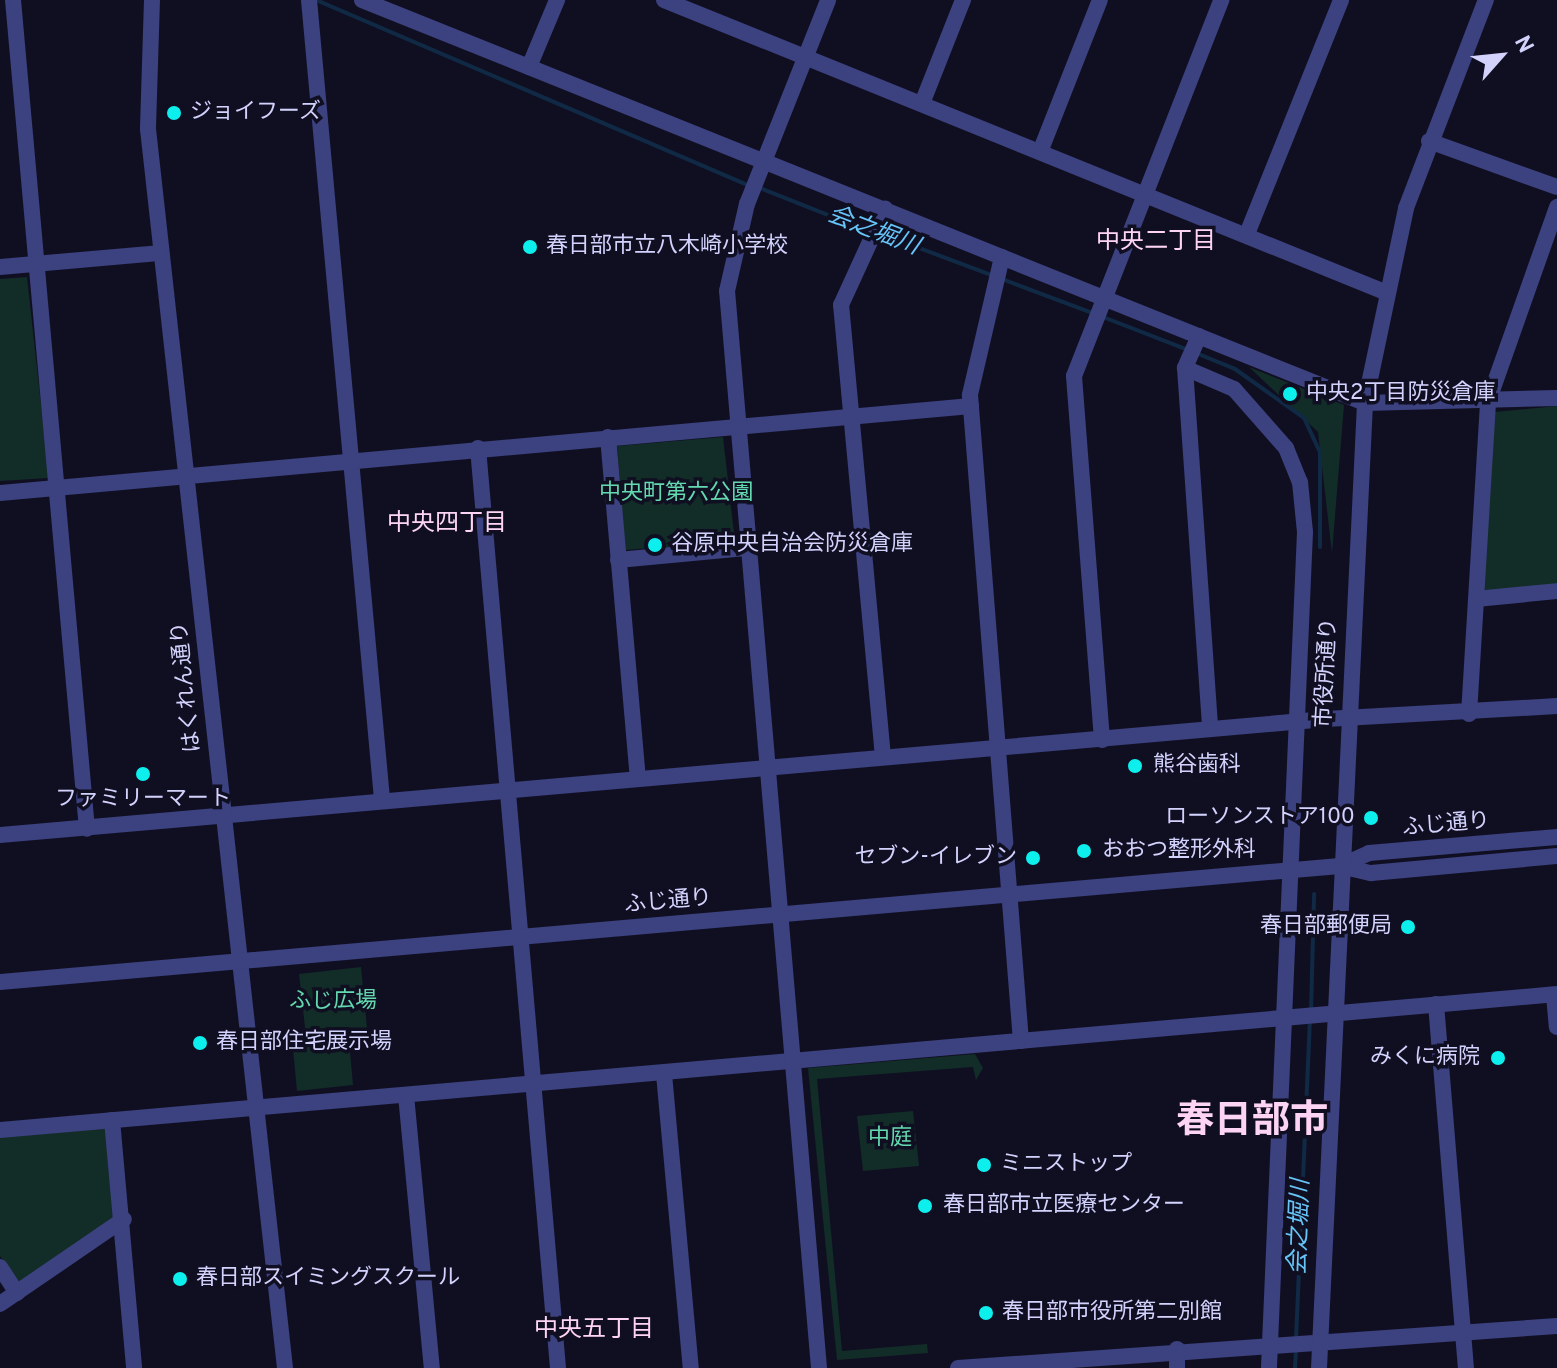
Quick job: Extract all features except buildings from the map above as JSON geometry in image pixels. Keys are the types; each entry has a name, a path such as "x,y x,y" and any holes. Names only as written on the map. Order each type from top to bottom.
{"street":[{"path":"13,0 87,829"},
{"name":"はくれん通り","path":"152,0 146,82 161,253 285,1368"},
{"path":"362,0 529,67 761,167 1365,403 1557,398"},
{"path":"529,67 557,0"},
{"path":"664,0 690,5 805,57 923,101 1040,152 1385,292"},
{"path":"819,1368 745,548 727,291 747,204 828,0"},
{"path":"923,101 963,0"},
{"path":"1040,152 1100,0"},
{"path":"1102,740 1074,376 1089,327 1221,0"},
{"path":"1247,234 1341,0"},
{"name":"市役所通り","path":"1319,1368 1314,1344 1335,866 1347,720 1365,403 1385,292 1429,141 1486,0"},
{"path":"310,4 348,462 382,799"},
{"path":"1429,141 1557,187"},
{"path":"1469,714 1488,402 1557,207"},
{"path":"883,214 841,305 883,757"},
{"path":"0,267 161,253"},
{"path":"1001,260 991,287 971,406 1021,1041"},
{"path":"1198,338 1187,364 1210,729"},
{"path":"1187,364 1234,389 1286,448 1300,482 1303,722 1276,1341 1269,1368"},
{"path":"0,493 971,406"},
{"path":"608,437 638,779"},
{"path":"478,448 558,1368"},
{"path":"618,560 745,548"},
{"path":"1476,599 1557,591"},
{"path":"0,835 382,799 508,791 1326,719 1469,714 1557,706"},
{"name":"ふじ通り","path":"0,982 1297,870 1335,866 1369,853 1557,837"},
{"name":"ふじ通り","path":"1335,866 1371,873 1557,856"},
{"path":"0,1130 532,1086 1556,994 1557,1027"},
{"path":"1436,1004 1467,1334 1466,1368"},
{"path":"664,1074 691,1368"},
{"path":"406,1095 432,1368"},
{"path":"112,1120 124,1219 134,1368"},
{"path":"0,1304 124,1219"},
{"path":"0,1267 17,1293"},
{"path":"958,1368 1046,1364 1276,1341 1314,1344 1557,1326"},
{"path":"1177,1349 1177,1368"}],"green space":[{"path":"27,277 49,478 0,481 0,279"},
{"path":"1249,367 1344,405 1332,553 1318,432"},
{"path":"1557,406 1557,588 1479,595 1494,412"},
{"name":"中央町第六公園","path":"723,437 735,542 625,550 617,446"},
{"name":"ふじ広場","path":"361,967 367,1028 348,1030 353,1085 297,1091 292,1038 306,1036 299,974"},
{"path":"975,1054 983,1068 976,1080 973,1067 817,1079 842,1351 927,1344 928,1353 837,1360 808,1068"},
{"name":"中庭","path":"913,1111 919,1166 863,1171 857,1116"},
{"path":"107,1126 120,1217 19,1287 0,1256 0,1135"}],"waterway":[{"name":"会之堀川","path":"316,0 751,186"},
{"name":"会之堀川","path":"760,188 871,232"},
{"name":"会之堀川","path":"879,233 994,276"},
{"name":"会之堀川","path":"1002,279 1095,314"},
{"name":"会之堀川","path":"1103,317 1188,350"},
{"name":"会之堀川","path":"1196,353 1235,369 1304,418 1320,453 1320,547"},
{"name":"会之堀川","path":"1311,1012 1314,894"},
{"name":"会之堀川","path":"1296,1339 1310,1021"},
{"name":"会之堀川","path":"1295,1368 1296,1348"}],"place":[{"name":"ジョイフーズ","path":"174,113"},
{"name":"春日部市立八木崎小学校","path":"530,247"},
{"name":"中央2丁目防災倉庫","path":"1290,394"},
{"name":"谷原中央自治会防災倉庫","path":"655,545"},
{"name":"熊谷歯科","path":"1135,766"},
{"name":"ファミリーマート","path":"143,774"},
{"name":"ローソンストア100","path":"1371,818"},
{"name":"おおつ整形外科","path":"1084,851"},
{"name":"セブン-イレブン","path":"1033,858"},
{"name":"春日部郵便局","path":"1408,927"},
{"name":"春日部住宅展示場","path":"200,1043"},
{"name":"みくに病院","path":"1498,1058"},
{"name":"ミニストップ","path":"984,1165"},
{"name":"春日部市立医療センター","path":"925,1206"},
{"name":"春日部スイミングスクール","path":"180,1279"},
{"name":"春日部市役所第二別館","path":"986,1313"}],"district":[{"name":"中央二丁目","path":"1156,243"},
{"name":"中央四丁目","path":"447,525"},
{"name":"春日部市","path":"1252,1123"},
{"name":"中央五丁目","path":"594,1331"}]}
